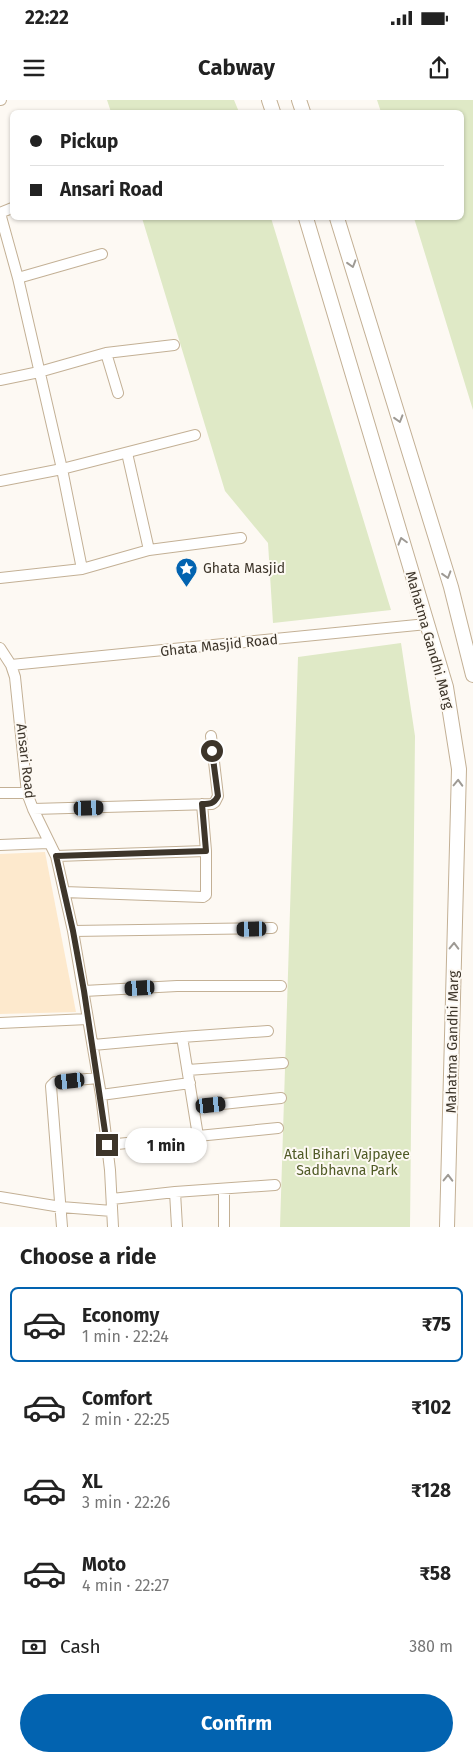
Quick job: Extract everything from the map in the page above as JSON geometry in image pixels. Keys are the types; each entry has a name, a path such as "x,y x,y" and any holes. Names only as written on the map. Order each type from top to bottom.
{"main road":[{"name":"Mahatma Gandhi Marg","path":"307,220 446,687 459,769 447,1227"},
{"path":"338,220 451,587 473,675"}],"street":[{"path":"0,213 18,278 62,469 82,569"},
{"path":"18,278 102,254"},
{"path":"0,380 39,372 106,353 174,345"},
{"path":"106,353 118,393"},
{"path":"0,481 62,469 195,435"},
{"path":"127,453 149,550"},
{"path":"0,578 82,569 149,550 240,538"},
{"name":"Ghata Masjid Road","path":"11,665 426,624"},
{"name":"Ansari Road","path":"0,648 11,665 17,690 27,793 48,843 56,856 73,931 101,1095 112,1199 113,1227"},
{"path":"33,809 212,804 218,796 211,736"},
{"path":"0,793 27,793"},
{"path":"64,892 203,897 206,895 206,851 202,804"},
{"path":"0,845 48,843"},
{"path":"56,856 206,851"},
{"path":"73,931 272,928"},
{"path":"84,991 177,986 281,986"},
{"path":"0,1023 88,1019"},
{"path":"93,1045 268,1032"},
{"path":"182,1037 198,1136"},
{"path":"188,1070 283,1063"},
{"path":"62,1227 51,1086 55,1082 98,1078"},
{"path":"101,1095 190,1083"},
{"path":"194,1107 281,1098"},
{"path":"107,1145 278,1128"},
{"path":"112,1199 175,1192 275,1185"},
{"path":"224,1189 224,1227"},
{"path":"175,1192 177,1227"},
{"path":"0,1197 61,1207 112,1211"}],"shaded area":[{"path":"45,852 76,1012 0,1014 0,854"}],"green space":[{"path":"107,100 234,100 238,110 110,110"},
{"path":"377,100 473,100 473,410 415,220 464,220 464,110 380,110"},
{"path":"143,220 272,220 391,610 273,623 268,543 225,491"},
{"name":"Atal Bihari Vajpayee Sadbhavna Park","path":"401,643 415,736 410,1227 280,1227 298,657"}],"place":[{"name":"Ghata Masjid","path":"187,587"}],"route":[{"path":"107,1145 84,991 56,856 206,851 202,804 212,804 218,796 212,751"}]}
